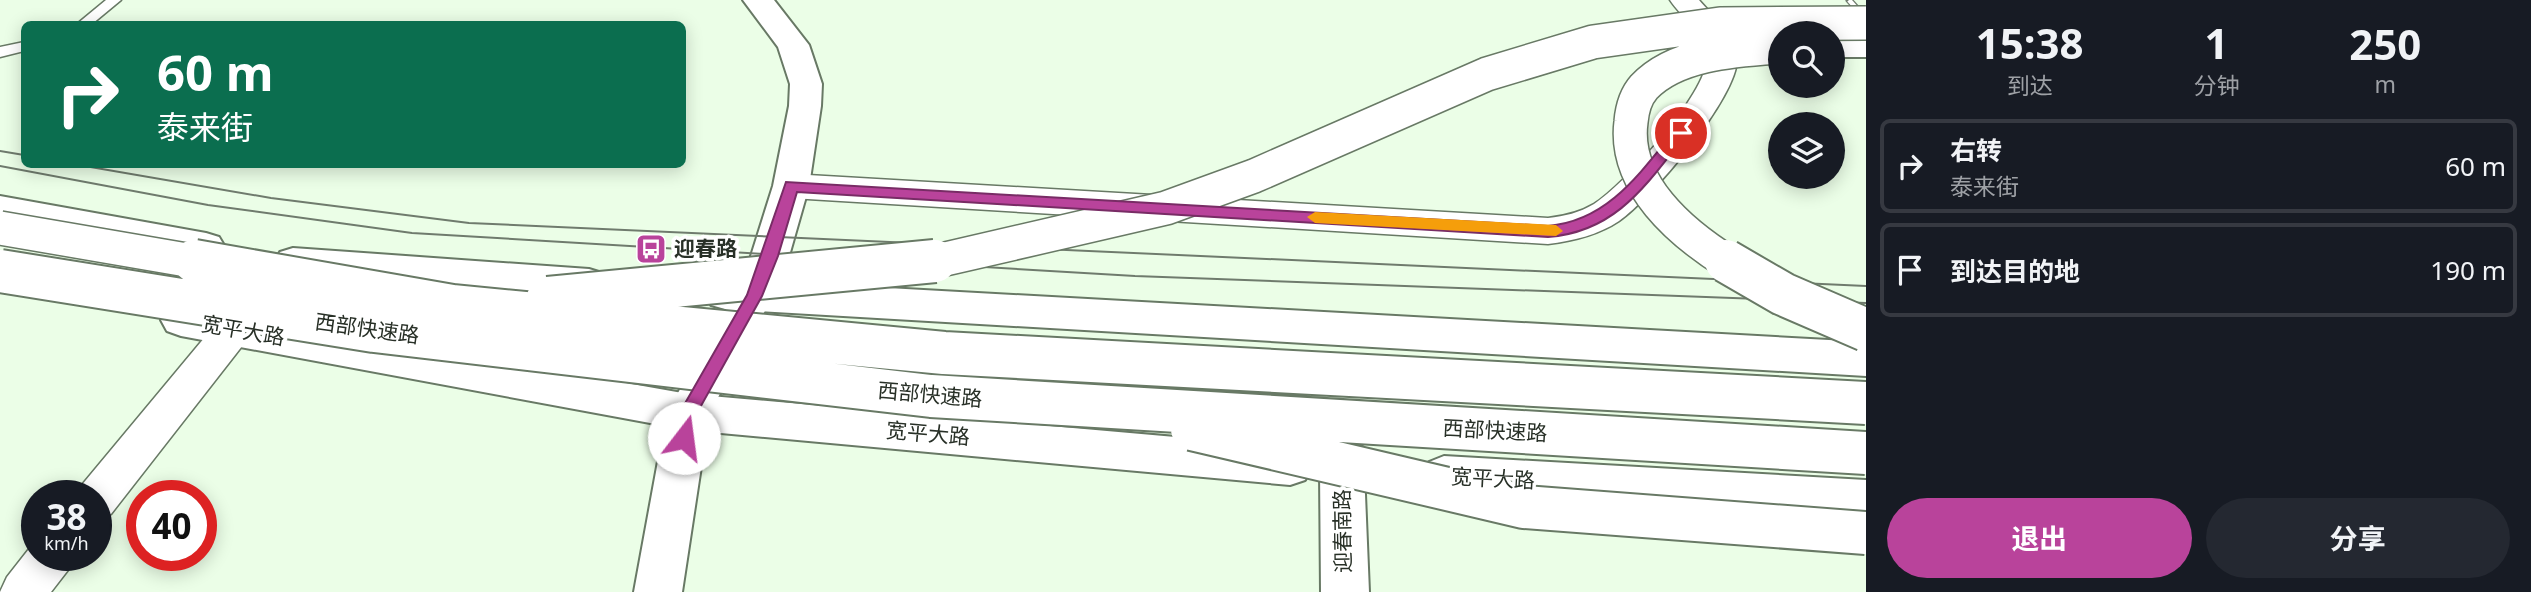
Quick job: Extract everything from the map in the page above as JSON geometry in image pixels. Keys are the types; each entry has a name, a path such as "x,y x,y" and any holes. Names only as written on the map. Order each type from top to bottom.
{"main road":[{"path":"658,592 688,412 754,296 770,256 791,186 805,106 806,84 793,45 765,5 758,0"},
{"path":"452,306 924,264 1166,208 1254,176 1487,74 1551,52 1593,42 1689,27 1866,23"},
{"path":"1845,47 1866,47"},
{"path":"1768,49 1707,57 1683,65 1644,87 1634,103 1630,122 1629,144 1633,163 1662,207 1726,262 1761,282 1866,330"},
{"path":"0,209 286,262 754,296 1866,359"},
{"name":"西部快速路","path":"0,228 452,306 944,353 1866,403"},
{"name":"西部快速路","path":"0,271 374,331 931,396 1866,453"},
{"name":"宽平大路","path":"0,287 688,412 1342,470 1866,500"},
{"path":"1101,407 1286,453 1524,507 1866,533"},
{"name":"迎春南路","path":"1342,470 1345,592"}],"street":[{"path":"791,186 1548,231 1569,230 1588,223 1633,191 1712,93 1721,73 1723,60 1719,47 1684,0"},
{"path":"112,480 233,330"},
{"path":"23,592 39,571"}],"lane":[{"path":"88,21 114,0"},
{"path":"0,52 21,48"}],"tram line":[{"path":"0,151 21,154"},
{"path":"0,166 208,205 412,233 1135,276 1866,303"},
{"path":"96,168 271,198 469,223 1866,286"}],"railway":[{"path":"1849,0 1866,19"}],"slow traffic":[{"path":"1315,217 1556,231"}],"place":[{"name":"迎春路","path":"651,249"}],"route":[{"path":"684,438 688,412 754,296 770,256 791,186 1548,231 1569,230 1612,209 1633,191 1681,133"}]}
